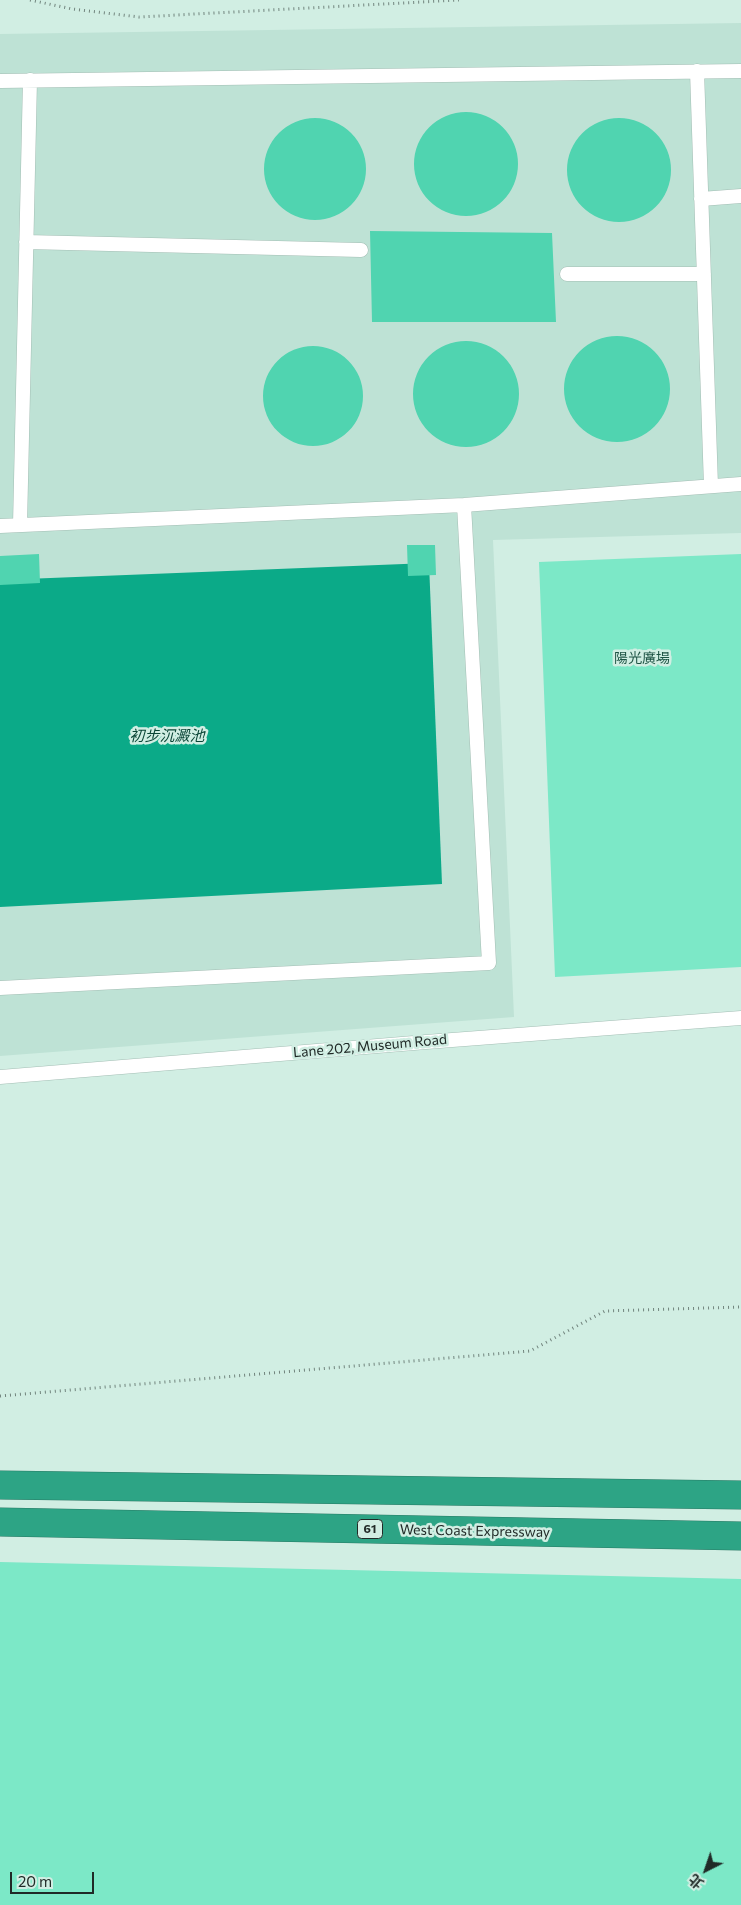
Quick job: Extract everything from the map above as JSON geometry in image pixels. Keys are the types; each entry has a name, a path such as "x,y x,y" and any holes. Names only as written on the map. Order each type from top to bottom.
{"highway":[{"path":"0,1485 741,1495"},
{"name":"West Coast Expressway","path":"0,1522 741,1536"}],"lane":[{"path":"697,71 711,486"},
{"path":"0,81 741,71"},
{"path":"20,525 30,80"},
{"path":"701,199 741,196"},
{"path":"26,242 361,250"},
{"path":"567,274 704,274"},
{"path":"0,526 464,506 741,484"},
{"path":"0,988 489,963 464,506"},
{"name":"Lane 202, Museum Road","path":"0,1077 416,1042 741,1018"}],"path":[{"path":"30,0 72,9 139,17 459,0"},
{"path":"0,1396 530,1351 605,1311 741,1307"}],"shaded area":[{"path":"741,23 741,533 493,540 514,1017 0,1056 0,34"}],"green space":[{"name":"陽光廣場","path":"741,554 741,967 555,977 539,562"},
{"path":"0,1562 741,1579 741,1905 0,1905"}],"water":[{"name":"初步沉澱池","path":"429,563 442,884 0,907 0,580"}],"building":[{"path":"466,112 486,116 503,127 514,144 518,164 514,184 503,201 486,212 466,216 446,212 429,201 418,184 414,164 418,144 429,127 446,116"},
{"path":"315,118 334,122 351,133 362,150 366,169 362,188 351,205 334,216 315,220 296,216 279,205 268,188 264,169 268,150 279,133 296,122"},
{"path":"619,118 639,122 656,133 667,150 671,170 667,190 656,207 639,218 619,222 599,218 582,207 571,190 567,170 571,150 582,133 599,122"},
{"path":"370,231 552,233 556,322 372,322"},
{"path":"617,336 637,340 655,351 666,369 670,389 666,409 655,427 637,438 617,442 597,438 579,427 568,409 564,389 568,369 579,351 597,340"},
{"path":"466,341 486,345 504,356 515,374 519,394 515,414 504,432 486,443 466,447 446,443 428,432 417,414 413,394 417,374 428,356 446,345"},
{"path":"313,346 323,347 341,354 355,368 362,386 362,406 355,424 341,438 323,445 313,446 303,445 285,438 271,424 264,406 263,396 264,386 271,368 285,354 303,347"},
{"path":"407,545 435,545 436,575 408,576"},
{"path":"39,554 40,583 0,585 0,556"}]}
